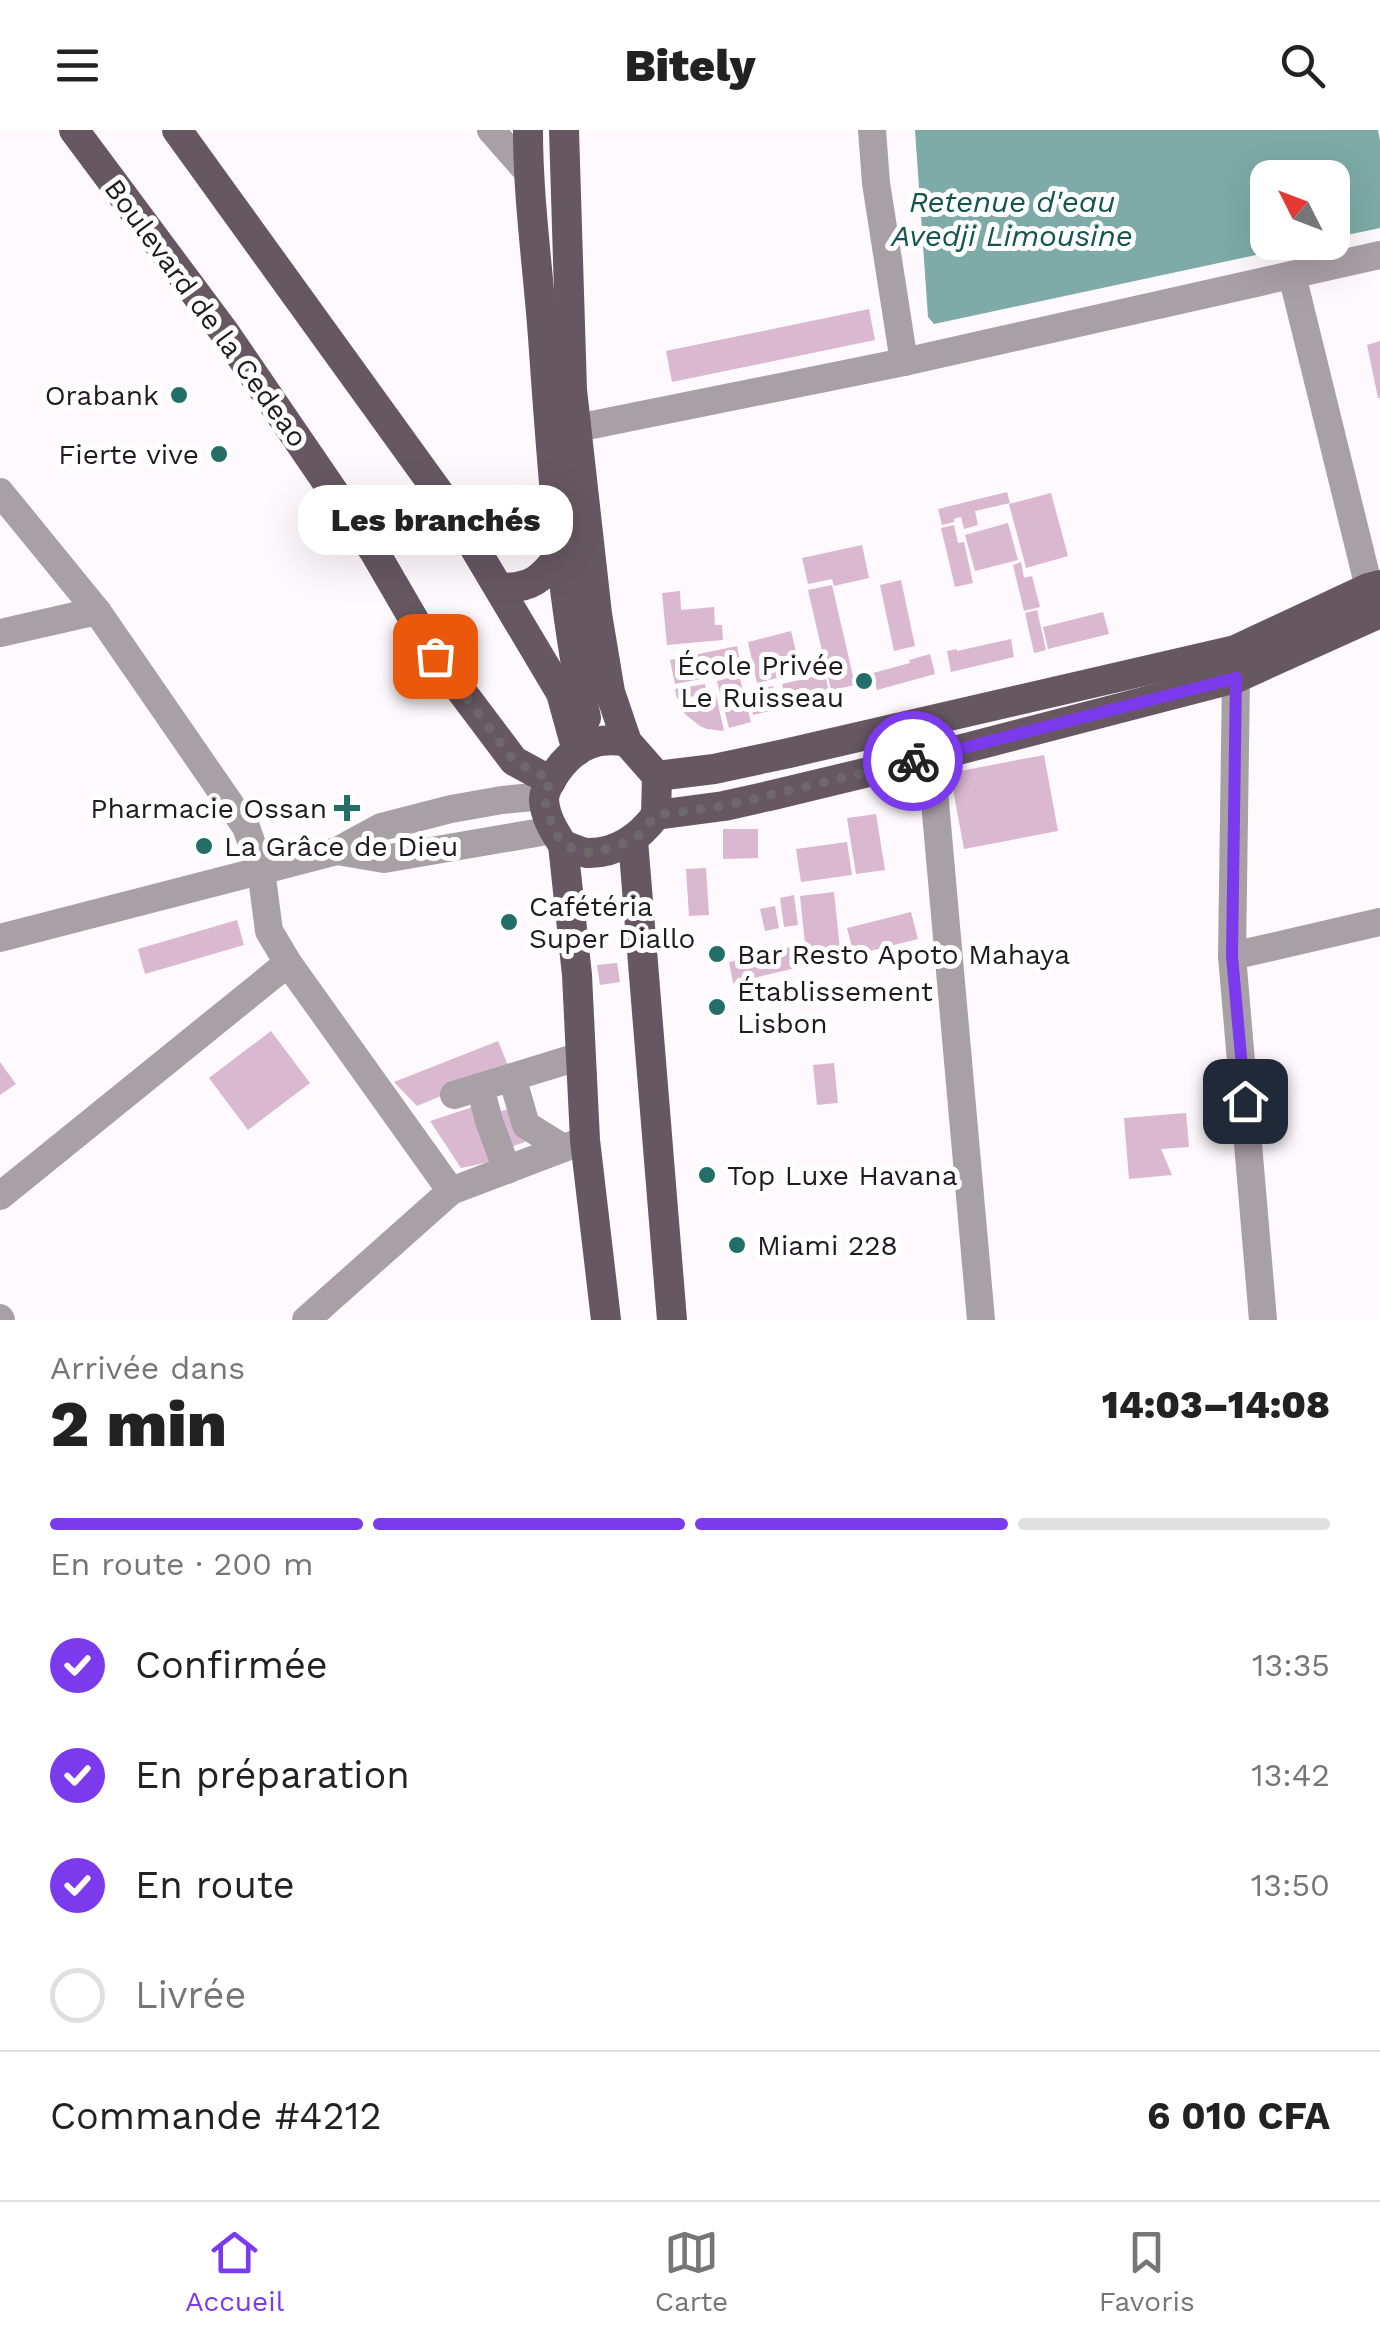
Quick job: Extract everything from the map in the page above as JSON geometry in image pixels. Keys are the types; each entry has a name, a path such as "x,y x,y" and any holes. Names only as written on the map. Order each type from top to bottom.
{"main road":[{"name":"Boulevard de la Cedeao","path":"74,130 224,334 374,551 435,656 514,761 547,788"},
{"path":"177,130 445,501 561,693 584,746"},
{"path":"528,130 528,172 552,462 584,746"},
{"path":"558,837 585,853 634,840 656,815 657,776 627,742 610,692 600,634 572,390 564,130"},
{"path":"497,584 502,588 526,586 544,575 562,553"},
{"path":"656,815 724,806 1236,678 1376,600"},
{"path":"657,776 714,770 790,754 1235,650 1376,600"},
{"path":"606,1320 574,1144 582,1056 583,982 547,788 563,764 584,746 610,738 627,742"},
{"path":"634,840 672,1320"}],"street":[{"path":"491,130 528,172"},
{"path":"872,130 876,183 904,362"},
{"path":"577,428 904,362 1380,254"},
{"path":"1292,275 1376,600"},
{"path":"0,492 97,611 246,827 261,870 269,931 288,964 452,1191"},
{"path":"0,634 97,611"},
{"path":"1236,678 1232,956 1264,1320"},
{"path":"930,757 981,1320"},
{"path":"0,938 337,851 381,826 547,788"},
{"path":"337,851 384,859 558,837"},
{"path":"1232,956 1380,922"},
{"path":"0,1196 288,964"},
{"path":"506,1170 489,1121 467,1091 582,1056"},
{"path":"512,1078 526,1125 574,1144"},
{"path":"306,1320 452,1191 574,1144"}],"water":[{"name":"Retenue d'eau Avedji Limousine","path":"915,130 1378,130 1380,228 1350,234 1350,160 1250,160 1250,256 934,324 928,317"}],"building":[{"path":"869,309 875,340 672,382 666,351"},
{"path":"1380,341 1380,398 1378,398 1367,345"},
{"path":"1007,492 1010,503 975,511 978,525 964,529 961,517 942,525 938,509"},
{"path":"1051,493 1068,556 1026,568 1009,504"},
{"path":"1008,523 1018,560 975,571 965,535"},
{"path":"954,525 958,543 964,542 973,583 955,587 941,528"},
{"path":"862,545 869,578 834,586 832,579 808,584 802,558"},
{"path":"1021,562 1024,578 1032,576 1040,607 1024,611 1013,565"},
{"path":"901,580 915,646 894,651 880,585"},
{"path":"832,585 855,685 831,690 808,590"},
{"path":"680,591 681,610 714,607 715,625 722,625 723,640 667,645 662,593"},
{"path":"1037,610 1046,650 1034,653 1025,613"},
{"path":"1103,612 1109,634 1048,649 1043,627"},
{"path":"791,631 801,672 757,683 748,642"},
{"path":"1011,639 1014,657 951,672 947,651"},
{"path":"737,646 742,671 675,684 670,660"},
{"path":"930,654 935,674 877,690 873,673"},
{"path":"825,674 831,701 810,706 806,688 794,691 798,709 789,711 782,684"},
{"path":"739,675 751,722 729,728 717,681"},
{"path":"705,684 707,694 677,699 675,689"},
{"path":"773,686 778,709 753,715 748,692"},
{"path":"716,695 724,731 700,726 678,704"},
{"path":"1044,755 1058,831 964,849 950,773"},
{"path":"876,814 885,870 856,874 847,818"},
{"path":"723,829 758,829 758,858 723,859"},
{"path":"847,842 852,875 801,882 796,849"},
{"path":"706,868 709,915 689,916 686,869"},
{"path":"834,892 841,959 807,963 800,896"},
{"path":"794,895 798,925 784,927 780,898"},
{"path":"775,906 779,928 765,931 760,909"},
{"path":"911,912 918,939 854,955 847,928"},
{"path":"237,920 244,945 145,974 138,949"},
{"path":"799,945 804,966 733,983 729,962"},
{"path":"617,963 620,982 600,985 597,965"},
{"path":"271,1031 310,1083 248,1130 209,1078"},
{"path":"498,1041 509,1068 417,1106 394,1082"},
{"path":"0,1062 16,1084 0,1095"},
{"path":"834,1063 838,1103 817,1105 813,1065"},
{"path":"476,1106 499,1160 461,1168 430,1121"},
{"path":"514,1107 525,1142 502,1150 490,1115"},
{"path":"1186,1113 1189,1147 1161,1149 1172,1175 1129,1179 1124,1118"}],"way so far":[{"path":"435,656 514,761 551,780 544,796 553,830 564,845 585,853 634,840 656,815 724,806 913,761"}],"place":[{"name":"Orabank","path":"179,395"},
{"name":"Fierte vive","path":"219,454"},
{"name":"Les branchés","path":"435,656"},
{"name":"École Privée Le Ruisseau","path":"864,681"},
{"name":"Pharmacie Ossan","path":"347,808"},
{"name":"La Grâce de Dieu","path":"204,846"},
{"name":"Cafétéria Super Diallo","path":"509,922"},
{"name":"Bar Resto Apoto Mahaya","path":"717,954"},
{"name":"Établissement Lisbon","path":"717,1007"},
{"name":"Top Luxe Havana","path":"707,1175"},
{"name":"Miami 228","path":"737,1245"}],"route":[{"path":"913,761 1236,678 1232,956 1245,1101"}]}
